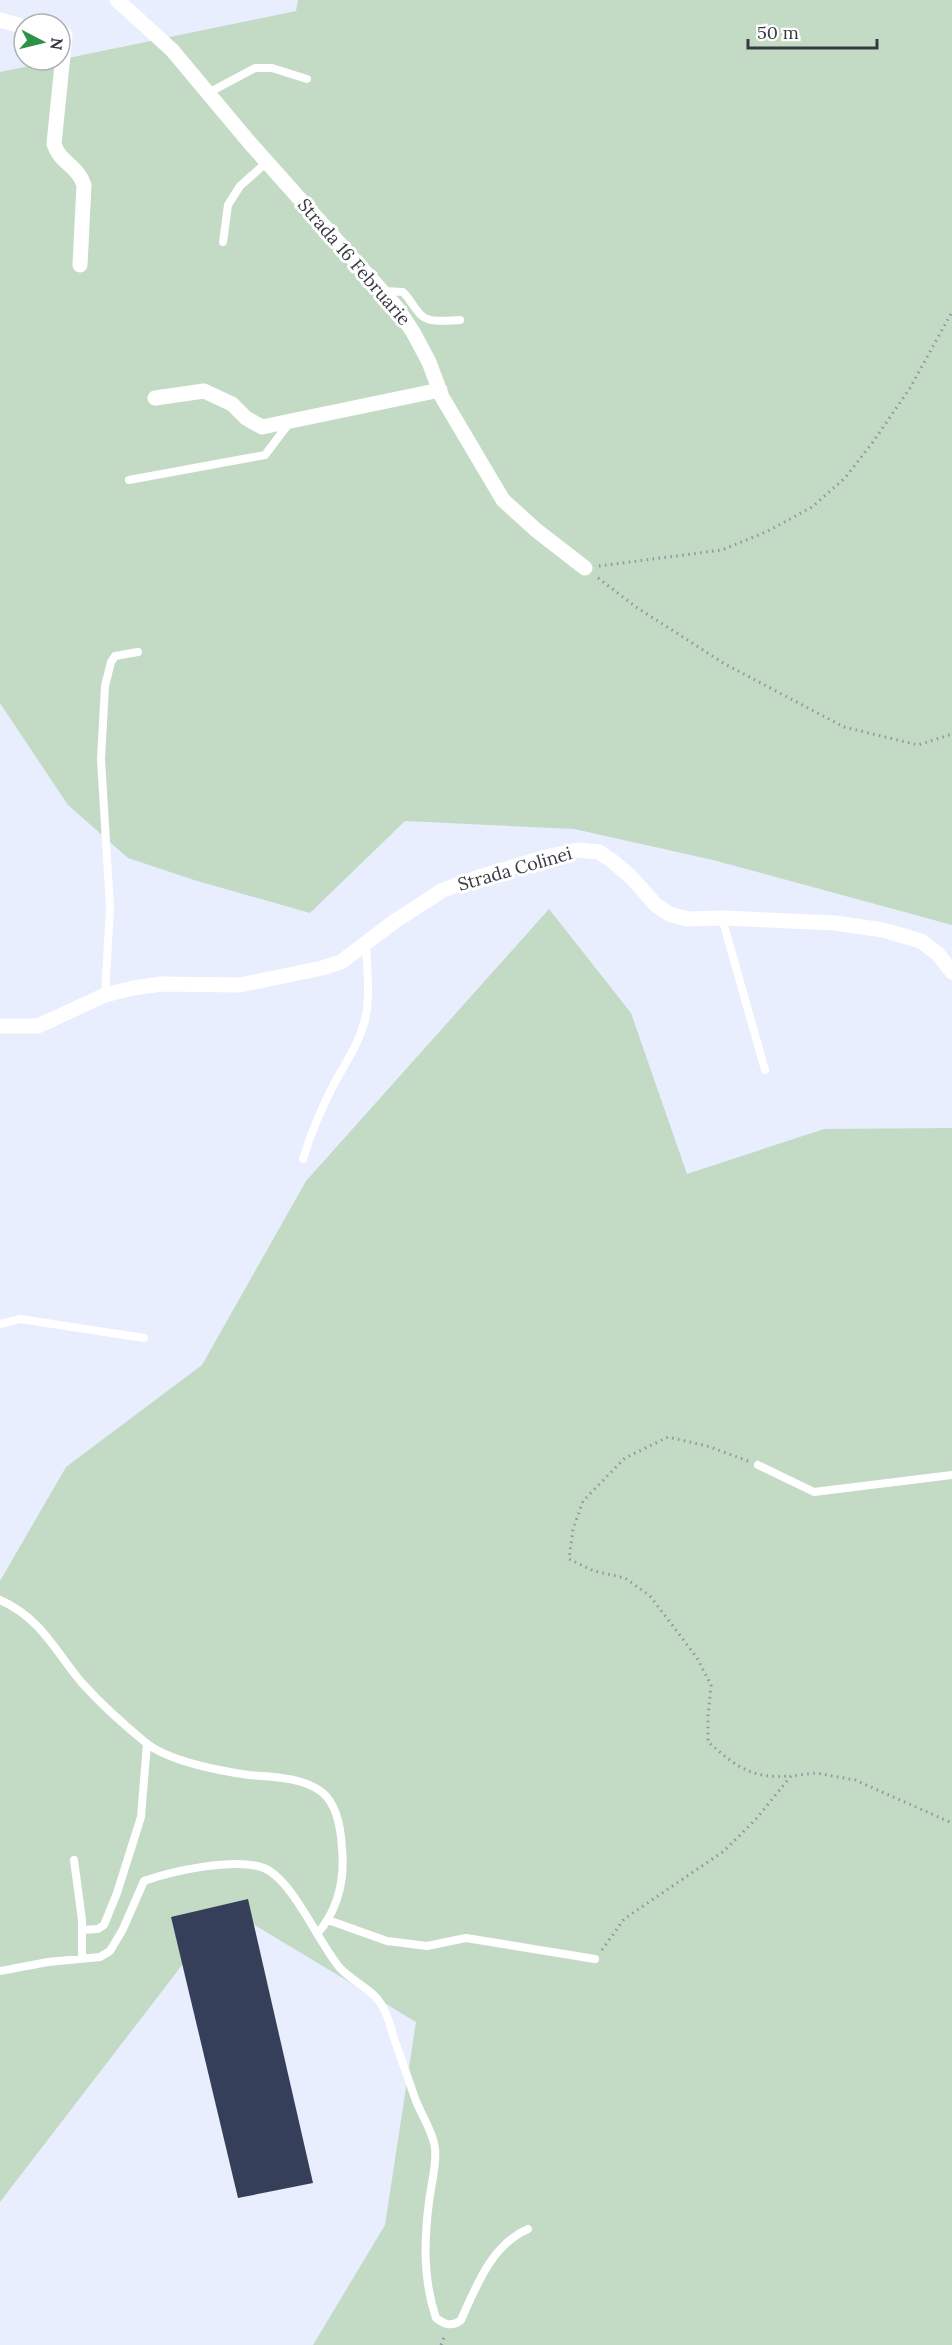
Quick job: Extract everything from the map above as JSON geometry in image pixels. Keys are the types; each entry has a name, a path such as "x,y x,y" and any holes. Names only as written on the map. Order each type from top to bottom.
{"street":[{"name":"Strada 16 Februarie","path":"117,0 172,50 267,162 397,308 429,362 440,390 465,438 503,500 536,530 585,568"},
{"path":"61,72 54,144 56,152 81,175 84,185 80,265"},
{"path":"155,398 204,391 232,404 246,418 262,427 440,390"},
{"name":"Strada Colinei","path":"0,1026 38,1026 105,995 161,984 240,985 340,962 443,890 546,857 578,850 599,852 611,860 630,876 656,905 669,914 687,919 722,918 835,923 884,930 921,941 938,954 952,972"}],"lane":[{"path":"208,93 255,68 272,68 308,79"},
{"path":"223,242 228,205 240,186 267,162"},
{"path":"382,291 403,292 422,317 431,320 460,320"},
{"path":"129,480 265,455 291,421"},
{"path":"105,995 110,908 101,780 105,686 111,662 115,656 138,652"},
{"path":"722,918 765,1070"},
{"path":"303,1159 312,1131 336,1080 355,1048 365,1021 368,980 366,943"},
{"path":"0,1324 21,1319 144,1338"},
{"path":"758,1465 814,1492 952,1475"},
{"path":"0,1600 13,1605 38,1624 82,1682 106,1708 147,1744 176,1758 208,1767 289,1779 308,1785 324,1794 333,1807 341,1831 343,1875 338,1899 328,1920 318,1933"},
{"path":"82,1930 98,1929 104,1925 117,1893 141,1817 147,1744"},
{"path":"74,1860 82,1930 82,1958"},
{"path":"0,1971 48,1962 100,1957 110,1951 123,1929 144,1881 222,1865 252,1866 271,1872 302,1909 340,1968 372,1992 389,2019 407,2077 434,2146 435,2157 426,2220 426,2263 428,2285 436,2318 449,2325 461,2320 481,2276 494,2257 507,2242 528,2229"},
{"path":"328,1920 387,1941 428,1946 466,1938 595,1959"}],"path":[{"path":"585,568 722,550 768,531 812,507 845,478 873,441 910,388 952,312"},
{"path":"585,568 636,607 725,664 844,727 918,745 952,734"},
{"path":"758,1465 707,1446 668,1437 625,1458 583,1500 573,1529 569,1559 594,1571 625,1578 650,1596 697,1658 711,1686 708,1742 737,1767 769,1778 816,1773 855,1780 952,1823"},
{"path":"595,1959 624,1919 724,1851 756,1819 791,1776"}],"green space":[{"path":"298,0 952,0 952,925 713,860 574,829 405,821 310,913 194,880 128,858 68,805 0,703 0,72 12,70 12,72 72,72 72,57 296,11"},
{"path":"549,909 631,1013 687,1174 824,1129 952,1128 952,2345 313,2345 385,2225 416,2022 226,1908 0,2202 0,1581 66,1467 202,1365 306,1181"}],"building":[{"path":"248,1899 313,2183 238,2198 171,1917"}]}
